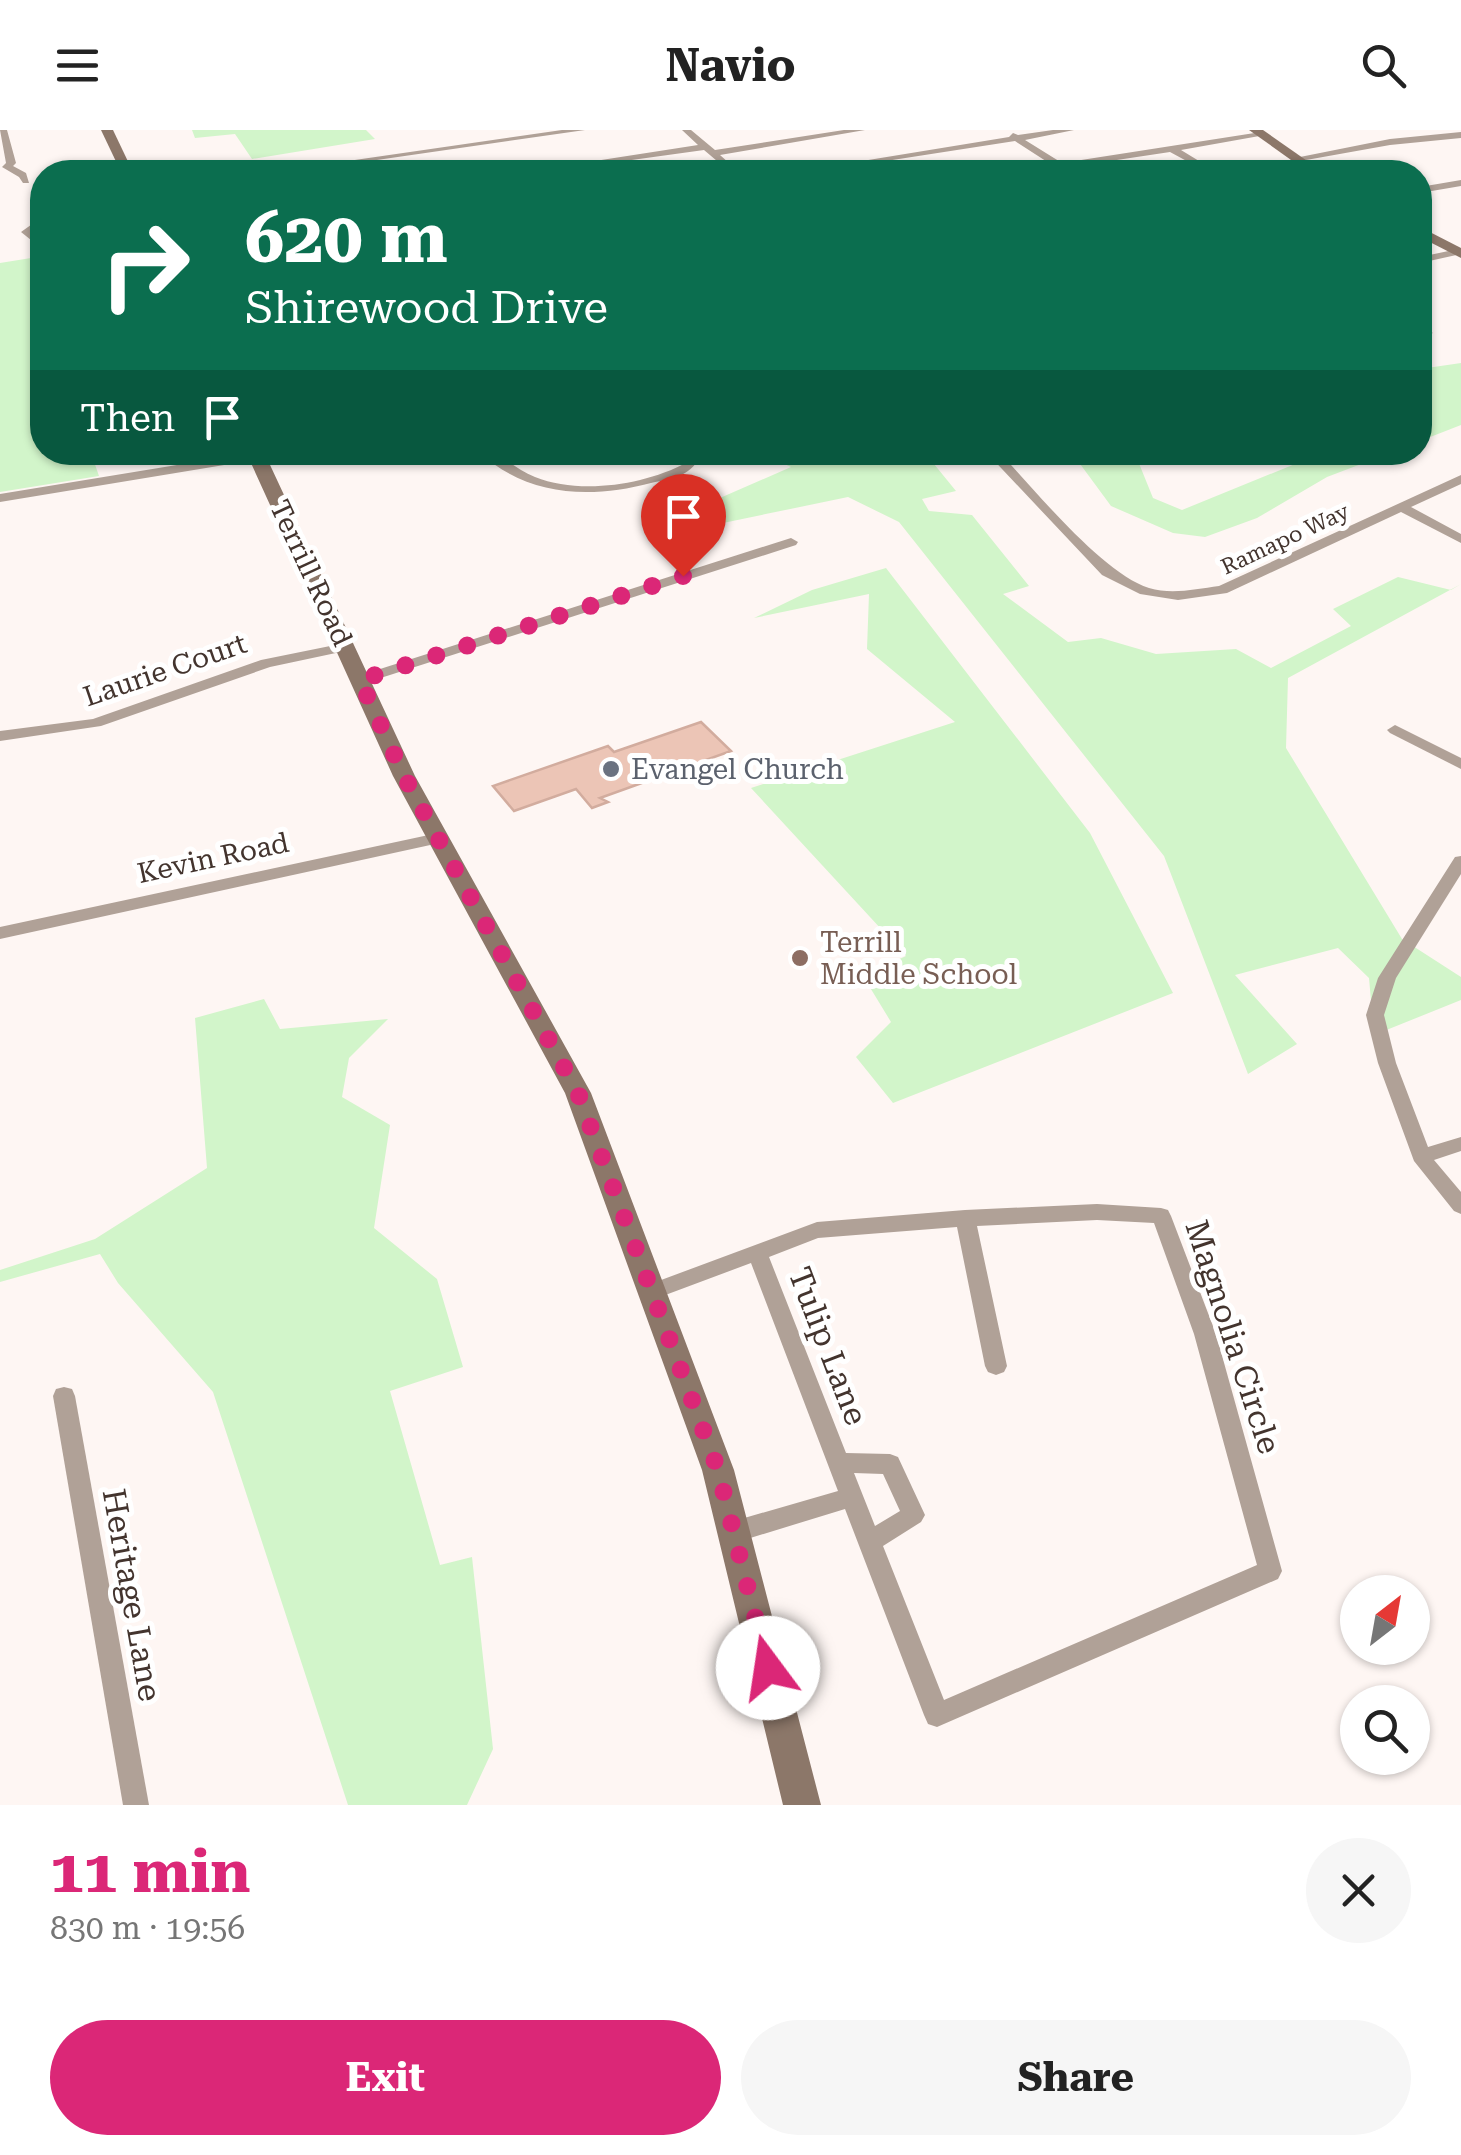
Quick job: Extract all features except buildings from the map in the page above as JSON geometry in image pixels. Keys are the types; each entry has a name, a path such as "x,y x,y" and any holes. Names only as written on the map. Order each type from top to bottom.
{"street":[{"path":"108,130 122,160"},
{"path":"363,160 582,130"},
{"path":"686,130 720,160"},
{"path":"627,160 861,130"},
{"path":"1004,130 1051,160"},
{"path":"877,160 1070,130"},
{"path":"1098,160 1258,132 1295,159 1461,135"},
{"path":"2,136 11,164 3,168"},
{"path":"1172,148 1192,160"},
{"path":"3,168 23,174 26,181"},
{"path":"1432,188 1461,184"},
{"path":"1442,186 1461,196"},
{"path":"1432,238 1460,253"},
{"path":"1432,258 1460,253"},
{"path":"0,498 192,465"},
{"name":"Terrill Road","path":"261,465 438,838 578,1093 718,1470 802,1805"},
{"path":"504,465 527,481 586,491 678,472 689,465"},
{"name":"Ramapo Way","path":"1004,465 1107,572 1130,586 1161,594 1194,596 1222,590 1461,479"},
{"path":"1402,507 1461,539"},
{"path":"360,680 791,542"},
{"name":"Laurie Court","path":"0,736 96,723 266,663 345,647"},
{"path":"1395,730 1461,764"},
{"name":"Kevin Road","path":"0,932 438,838"},
{"path":"1461,861 1387,978 1375,1015 1387,1063 1422,1156 1461,1206"},
{"path":"1422,1156 1461,1144"},
{"name":"Magnolia Circle","path":"652,1292 817,1230 1096,1212 1160,1216 1205,1334 1270,1571 937,1716"},
{"path":"965,1218 996,1366"},
{"name":"Tulip Lane","path":"758,1253 937,1716"},
{"name":"Heritage Lane","path":"64,1396 136,1805"},
{"name":"Tulip Lane","path":"838,1462 890,1464 913,1515 870,1542"},
{"path":"734,1532 852,1497"}],"green space":[{"path":"192,130 366,130 375,139 252,159 235,134 195,138"},
{"path":"30,258 30,465 95,465 99,476 0,492 0,263"},
{"path":"1461,363 1461,425 1432,436 1432,367"},
{"path":"787,465 935,465 956,491 922,499 929,511 972,515 1029,586 1003,594 1068,642 1101,638 1156,654 1236,649 1271,668 1351,626 1333,609 1398,577 1450,590 1288,678 1286,748 1402,939 1461,977 1461,1000 1374,1035 1369,978 1338,948 1235,975 1297,1044 1248,1074 1164,856 899,522 848,497 694,529 681,515 791,467"},
{"path":"1081,465 1140,465 1153,498 1182,510 1293,465 1358,465 1327,477 1257,518 1205,537 1173,533 1111,506"},
{"path":"886,568 1090,833 1173,993 893,1103 856,1057 891,1022 863,976 906,956 751,788 955,722 867,649 869,594 754,618 812,590"},
{"path":"264,999 280,1029 388,1019 349,1058 342,1097 390,1125 374,1228 437,1279 463,1367 390,1391 440,1565 472,1557 493,1749 467,1805 348,1805 213,1392 118,1283 100,1254 0,1282 0,1270 95,1239 207,1168 195,1018"}],"place":[{"name":"Evangel Church","path":"611,769"},
{"name":"Terrill Middle School","path":"800,958"}],"route":[{"path":"683,576 360,680 404,776 578,1093 718,1470 768,1668"}]}
